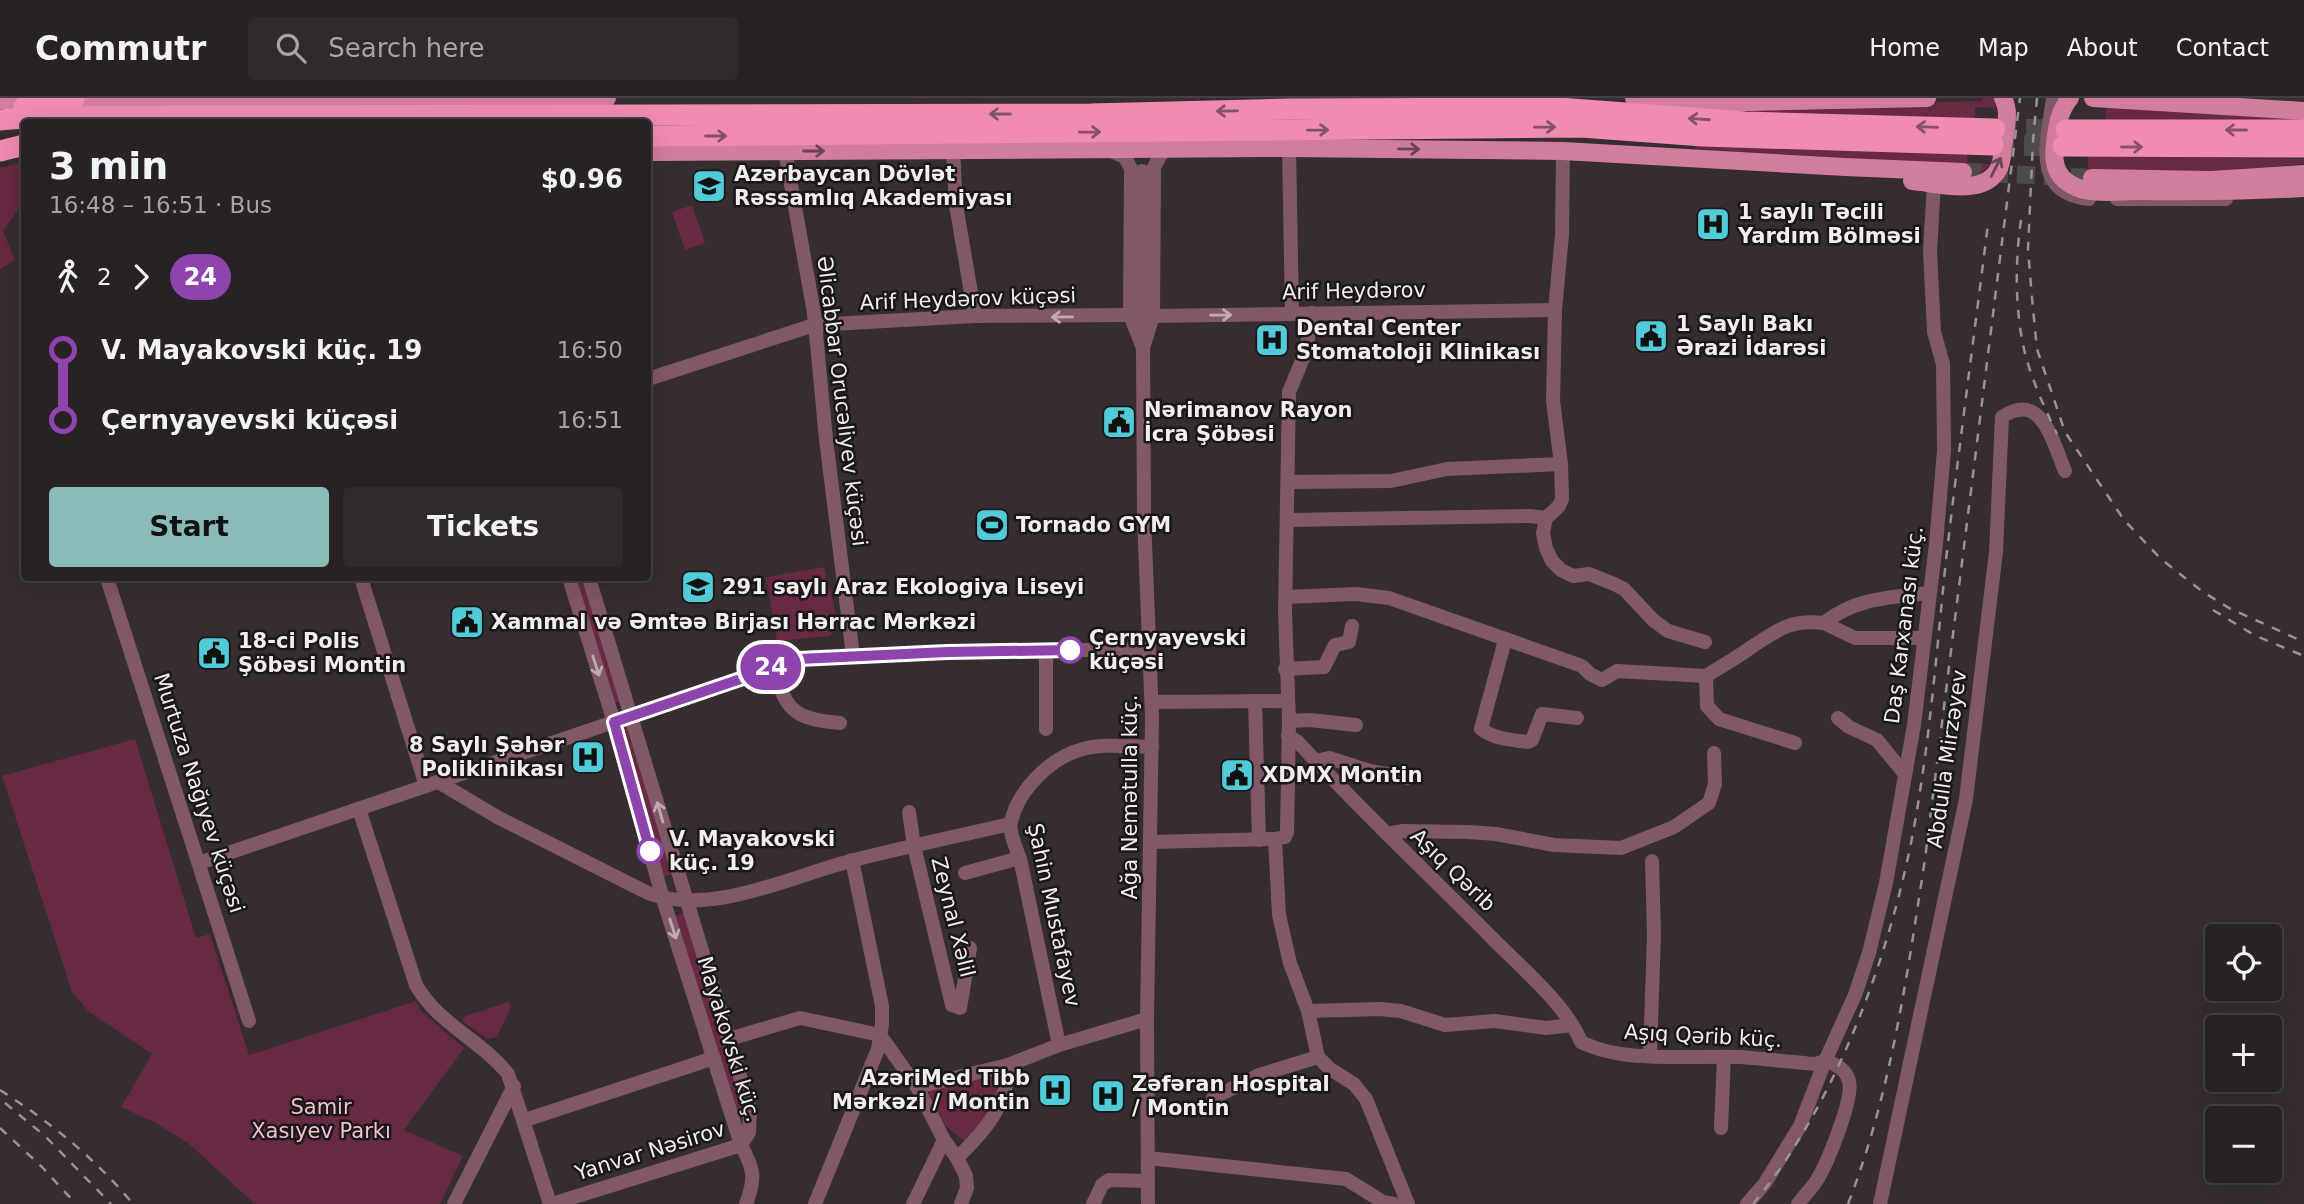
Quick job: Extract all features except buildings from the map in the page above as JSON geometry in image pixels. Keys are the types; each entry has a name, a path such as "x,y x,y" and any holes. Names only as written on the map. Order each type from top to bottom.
{"highway":[{"path":"0,112 74,99"},
{"path":"0,120 37,117 1091,114 1292,109 1559,108 1994,137 1703,136 1581,127 651,135"},
{"path":"2304,130 2065,138 2304,147"},
{"path":"0,139 21,137"},
{"path":"0,151 21,146"}],"main road":[{"path":"0,100 222,102 607,98"},
{"path":"1634,98 1706,103 1927,98"},
{"path":"1596,152 1699,169 1977,185 1988,181 1996,172 2001,159 2007,114 2003,98"},
{"path":"2070,98 2060,116 2053,159 2057,172 2064,180 2078,188 2098,191 2214,192 2304,188"},
{"path":"2093,98 2304,111"},
{"path":"2295,98 2304,99"},
{"path":"651,152 1289,148 1563,150 1963,172"},
{"path":"0,157 21,156"},
{"path":"2092,178 2200,180 2304,174"}],"street":[{"path":"2053,98 2046,166 2053,181 2070,194 2086,199 2151,200 2304,196"},
{"path":"1289,148 1292,313"},
{"name":"Ağa Nemətulla küç.","path":"1149,1204 1147,1019 1152,842 1152,702 1144,518 1143,348 1153,316 1154,166 1162,153 1174,149"},
{"path":"953,150 957,218 975,316"},
{"path":"1107,150 1125,158 1130,169 1130,315"},
{"path":"1563,150 1562,235 1555,310 1553,401 1561,464 1562,499 1559,506 1546,518 1543,533 1546,548 1552,561 1561,570 1573,576 1589,574 1614,584 1634,597 1653,620 1668,631 1705,642"},
{"name":"Əlicabbar Orucəliyev küçəsi","path":"785,151 814,325 853,656"},
{"path":"1142,171 1143,348"},
{"name":"Daş Karxanası küç.","path":"1825,1061 1855,995 1869,953 1886,883 1914,725 1936,544 1944,443 1944,364 1934,332 1930,251 1934,183"},
{"name":"Arif Heydərov","path":"1153,316 1555,310"},
{"path":"1152,842 1275,839 1285,837 1288,828 1289,729 1285,669 1289,392 1306,351 1312,313"},
{"name":"Ağa Nemətulla küç.","path":"1130,315 1143,348"},
{"name":"Arif Heydərov küçəsi","path":"651,378 814,325 975,316 1130,315"},
{"name":"Abdulla Mirzəyev","path":"1880,1204 1966,799 1996,552 2002,417 2011,410 2033,411 2042,419 2065,471"},
{"path":"1289,482 1391,481 1447,468 1561,464"},
{"path":"1287,520 1530,516 1546,518"},
{"name":"Murtuza Nağıyev küçəsi","path":"108,581 250,1021"},
{"path":"362,581 433,785 663,899 686,901 725,898 852,860 1010,824"},
{"name":"Mayakovski küç.","path":"570,581 614,722 663,899 741,1145"},
{"name":"Mayakovski küç.","path":"590,581 750,1109 749,1132 741,1145"},
{"path":"1825,623 1840,610 1868,601 1929,593"},
{"path":"1286,597 1356,594 1389,598 1582,666 1602,680 1617,671 1706,676 1780,628 1808,621 1825,623 1855,638 1923,638"},
{"path":"1285,669 1324,667 1335,645 1349,642 1352,626"},
{"path":"1505,640 1481,729 1506,739 1528,742 1532,740 1542,714 1577,718"},
{"path":"199,863 799,659 1149,649"},
{"path":"1046,651 1046,729"},
{"path":"774,666 786,704 807,719 840,723"},
{"path":"1706,676 1707,706 1719,719 1796,743"},
{"path":"1255,701 1259,840"},
{"path":"1152,702 1287,701"},
{"path":"1838,718 1849,727 1877,740 1904,773"},
{"path":"1289,729 1310,720 1356,725"},
{"name":"Aşıq Qərib","path":"1289,729 1298,742 1387,834 1543,989 1572,1024 1581,1042"},
{"name":"Şahin Mustafayev","path":"1059,1045 1020,858 1010,824 1019,801 1033,783 1062,757 1083,749 1152,747"},
{"path":"1387,834 1403,831 1477,833 1554,845 1621,848 1674,827 1709,803 1715,784 1714,753"},
{"path":"1316,761 1329,758 1370,771 1408,778"},
{"path":"359,809 414,978 423,998 430,1007 502,1066 514,1086 551,1204"},
{"name":"Zeynal Xəlil","path":"909,812 914,846 952,1005 957,1008 960,1008 970,948"},
{"path":"1275,839 1279,915 1290,963 1308,1011 1318,1057 1330,1069 1353,1084 1366,1099 1408,1204"},
{"path":"965,873 1020,858"},
{"path":"815,1204 877,1049 880,1035 882,1006 852,860"},
{"path":"1650,1055 1654,934 1652,861"},
{"path":"1308,1011 1401,1011 1445,1025 1495,1021 1546,1028 1572,1024"},
{"path":"729,1039 800,1018 880,1035 917,1087 966,1176 967,1188 961,1204"},
{"path":"917,1087 1008,1065 1059,1045 1147,1019"},
{"name":"Aşıq Qərib küç.","path":"1581,1042 1608,1052 1815,1063 1825,1061"},
{"path":"1213,1098 1259,1075 1318,1057"},
{"path":"1721,1128 1724,1057"},
{"path":"525,1120 714,1058"},
{"path":"1747,1204 1765,1183 1800,1126 1825,1061 1837,1065 1848,1077 1850,1085 1847,1101 1822,1170 1798,1204"},
{"path":"957,1158 984,1131 1006,1094 1009,1082 1008,1065"},
{"path":"454,1204 514,1086"},
{"path":"913,1204 944,1140"},
{"name":"Yanvar Nəsirov","path":"551,1204 741,1145 750,1162 754,1181 747,1204"},
{"path":"1148,1158 1346,1179 1383,1202 1394,1204"},
{"path":"1093,1204 1102,1185 1109,1180 1148,1181"}],"green space":[{"path":"1982,98 1997,98 2001,108 1975,107 1975,122 1695,112 1695,109 1981,101"},
{"path":"2106,105 2304,119 2304,122 2105,120"},
{"path":"1695,144 1967,152 1967,162 1991,164 1979,175 1969,177 1964,165 1695,149"},
{"path":"2088,155 2304,159 2304,164 2222,171 2088,170"},
{"path":"21,163 21,205 3,231 15,260 0,269 0,168"},
{"path":"692,205 705,243 685,250 672,212"},
{"path":"824,567 837,628 829,636 777,641 766,577"},
{"path":"575,581 585,581 621,701 612,704"},
{"path":"628,721 673,874 663,877 619,724"},
{"name":"Samir Xasıyev Parkı","path":"135,739 196,938 210,934 249,1055 416,1001 421,1011 464,1048 404,1130 463,1156 440,1204 255,1204 188,1143 154,1122 121,1107 152,1054 89,1012 72,992 2,776"},
{"path":"684,913 746,1112 736,1115 675,916"},
{"path":"509,1002 511,1007 497,1037 487,1039 462,1021 465,1016"},
{"path":"996,1072 1005,1081 982,1127 966,1142 935,1112 929,1096 929,1087"}],"tunnel":[{"path":"1995,129 2066,130"},
{"path":"1993,145 2063,146"},
{"path":"1963,172 2092,178"}],"railway":[{"path":"1848,1204 1876,1120 1887,1077 1925,859 2020,98"},
{"path":"2037,98 2028,249 2032,298 2037,349 2065,432 2124,520 2161,559 2203,592 2229,608 2304,642"},
{"path":"2021,220 2017,285 2021,334 2034,381 2057,434"},
{"path":"1753,1204 1785,1161 1840,1062 1863,1009 1898,899 1911,844 1924,762 1988,224"},
{"path":"2213,610 2254,635 2304,656"},
{"path":"0,1090 71,1142 103,1171 133,1204"},
{"path":"5,1103 45,1136 111,1204"},
{"path":"0,1128 42,1167 76,1204"}],"bus line":[{"name":"24","path":"650,851 614,722 799,659 1070,650"}],"place":[{"name":"Azərbaycan Dövlət Rəssamlıq Akademiyası","path":"709,186"},
{"name":"1 saylı Təcili Yardım Bölməsi","path":"1713,224"},
{"name":"1 Saylı Bakı Ərazi İdarəsi","path":"1651,336"},
{"name":"Dental Center Stomatoloji Klinikası","path":"1272,340"},
{"name":"Nərimanov Rayon İcra Şöbəsi","path":"1119,422"},
{"name":"Tornado GYM","path":"992,525"},
{"name":"291 saylı Araz Ekologiya Liseyi","path":"698,587"},
{"name":"Xammal və Əmtəə Birjası Hərrac Mərkəzi","path":"467,622"},
{"name":"Çernyayevski küçəsi","path":"1070,650"},
{"name":"18-ci Polis Şöbəsi Montin","path":"214,653"},
{"name":"8 Saylı Şəhər Poliklinikası","path":"588,757"},
{"name":"XDMX Montin","path":"1237,775"},
{"name":"V. Mayakovski küç. 19","path":"650,851"},
{"name":"AzəriMed Tibb Mərkəzi / Montin","path":"1055,1090"},
{"name":"Zəfəran Hospital / Montin","path":"1108,1096"}]}
